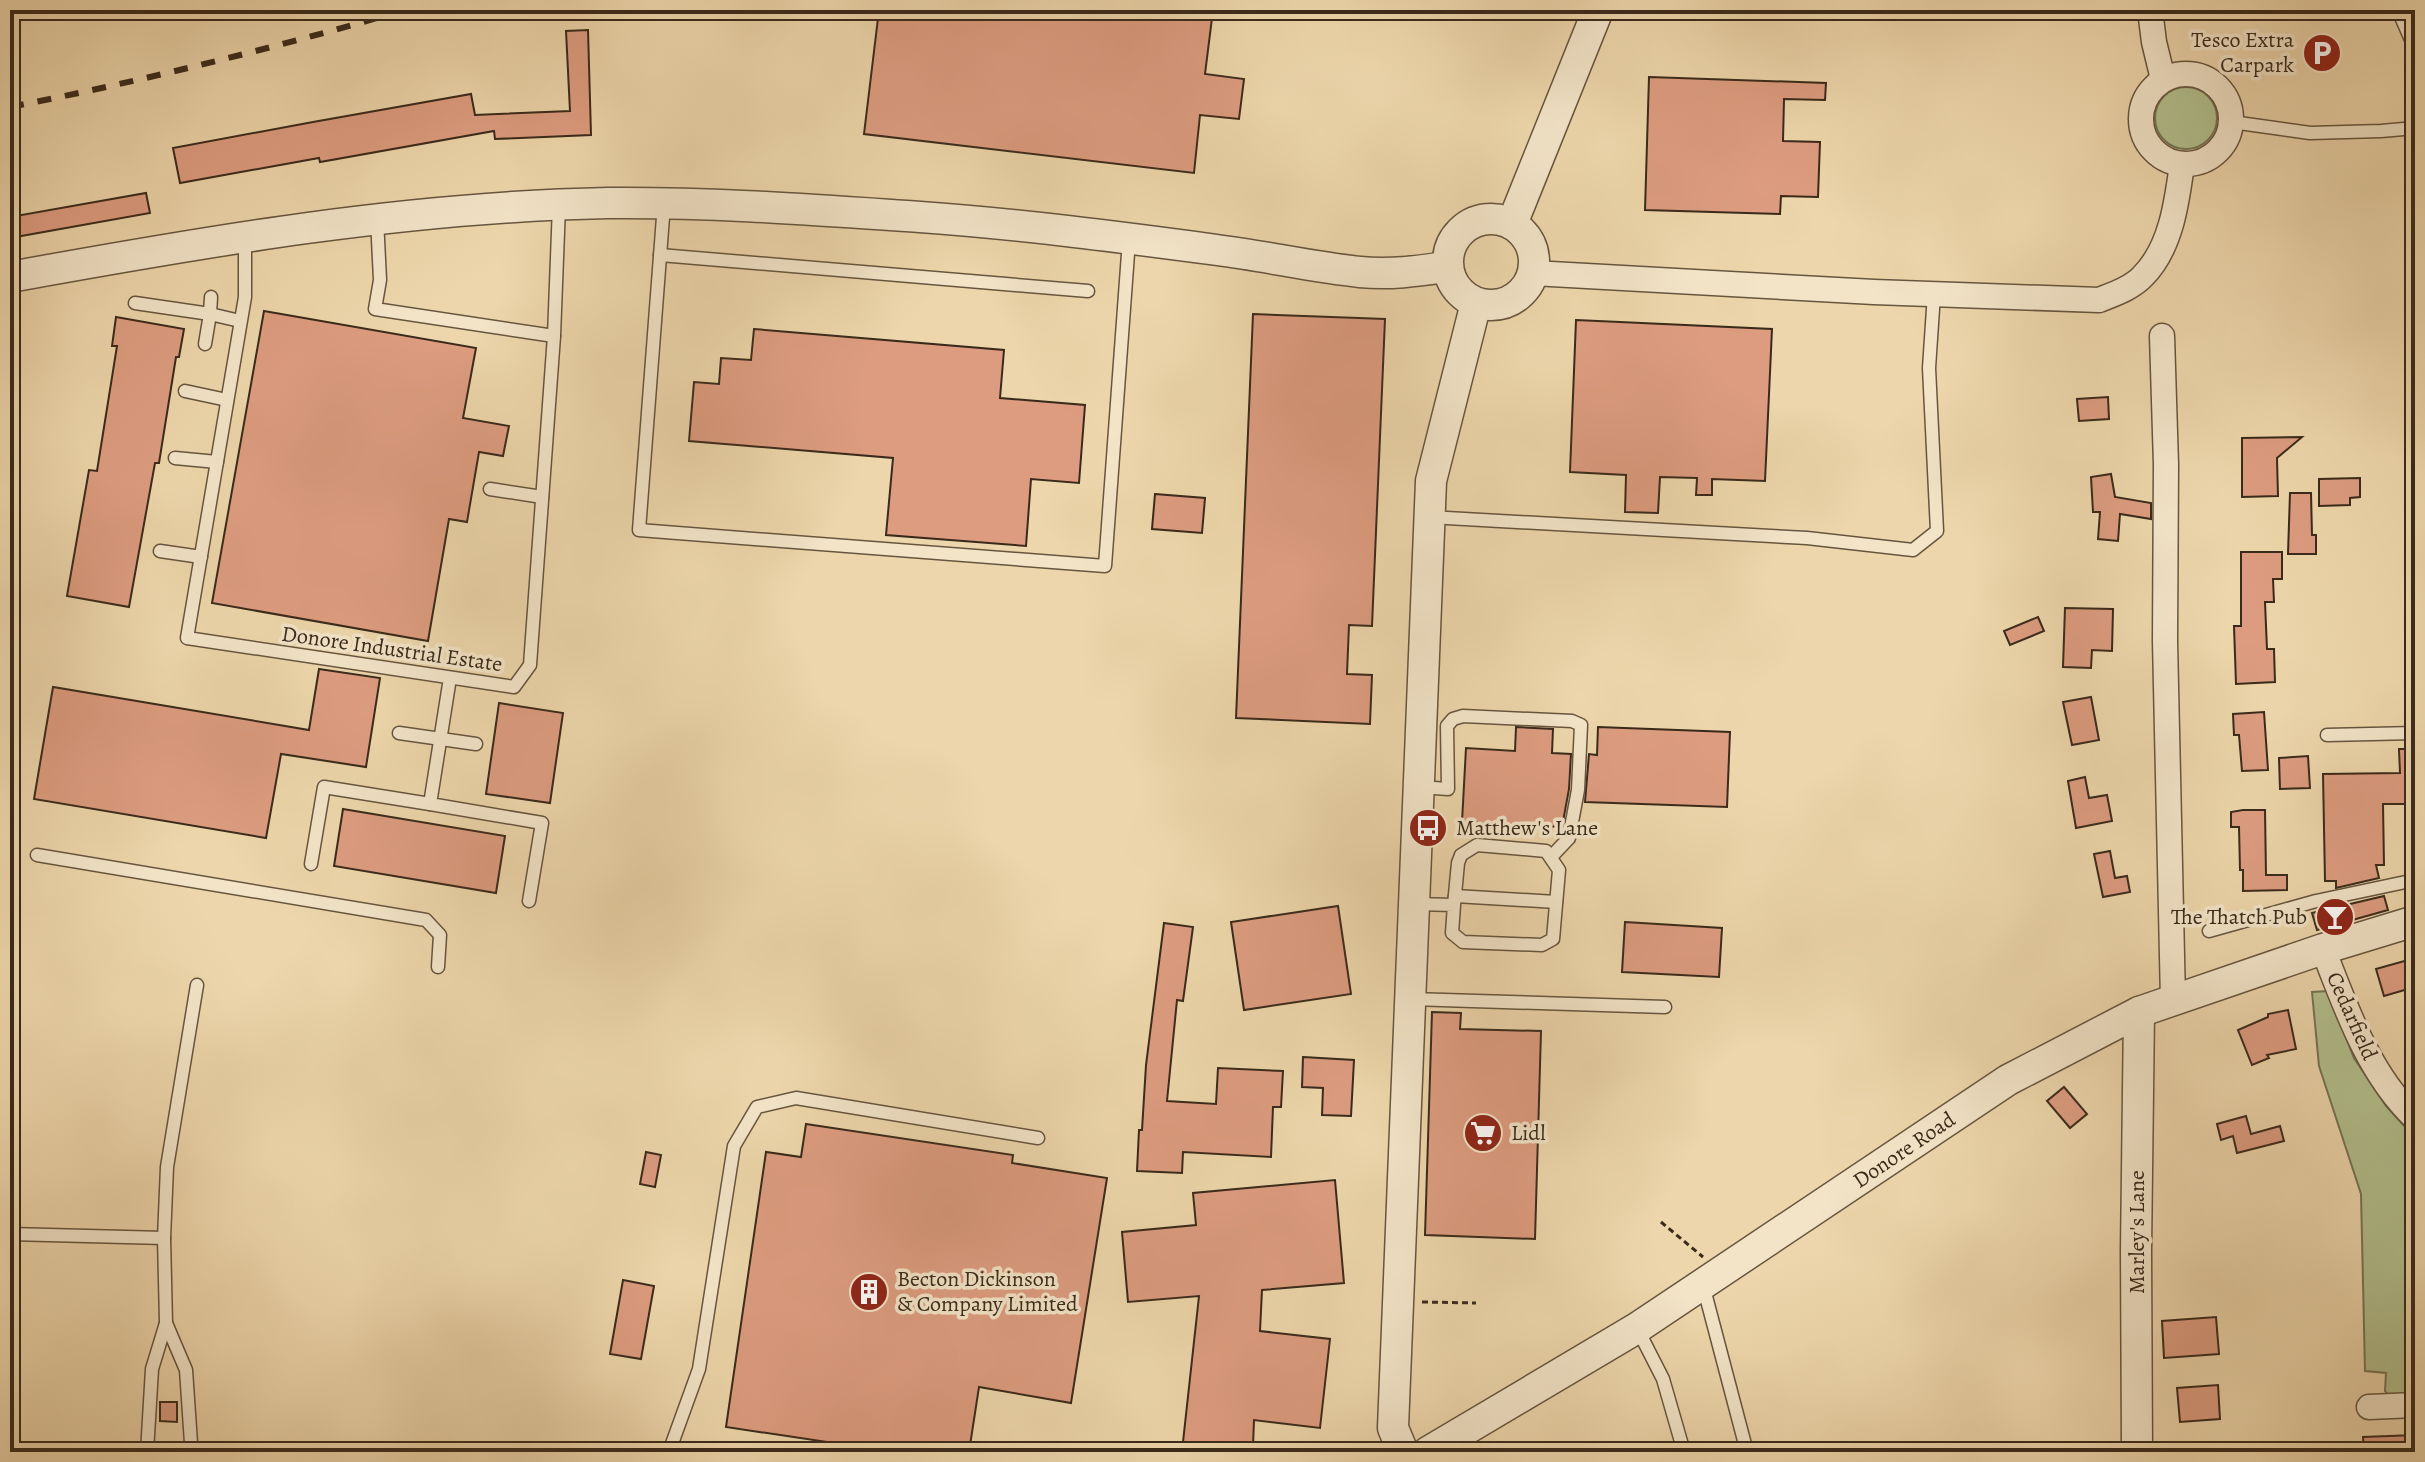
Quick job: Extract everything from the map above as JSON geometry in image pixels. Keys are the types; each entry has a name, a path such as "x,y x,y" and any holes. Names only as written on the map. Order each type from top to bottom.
{"street":[{"path":"1512,224 1598,10"},
{"path":"2150,10 2163,79"},
{"path":"2178,74 2198,75 2214,83 2224,94 2231,109 2228,138 2219,151 2203,161 2182,164 2160,156 2146,141 2140,124 2144,101 2151,89 2163,79 2178,74"},
{"path":"1533,273 2099,300 2124,290 2143,277 2160,253 2178,194 2182,164"},
{"path":"10,277 245,237 377,219 559,206 664,204 750,205 937,218 1216,250 1362,272 1402,273 1447,267"},
{"path":"1492,218 1512,224 1523,232 1534,255 1533,273 1526,289 1508,303 1493,306 1476,303 1460,294 1447,267 1448,251 1457,234 1472,223 1492,218"},
{"path":"1403,1452 1393,1428 1431,481 1476,303"},
{"path":"2162,336 2173,1001"},
{"name":"Donore Road","path":"1428,1452 1637,1328 2008,1080 2139,1012 2415,921"},
{"name":"Cedarfield","path":"2323,949 2371,1060 2393,1098 2415,1118"},
{"name":"Marley's Lane","path":"2137,1452 2139,1012"},
{"path":"2369,1407 2415,1405"}],"lane":[{"path":"2398,10 2415,49"},
{"path":"2232,122 2310,133 2415,128"},
{"path":"664,204 639,530 1105,566 1129,240"},
{"name":"Donore Industrial Estate","path":"245,237 245,297 187,638 514,687 530,665 554,336 559,206"},
{"path":"377,219 380,280 375,309 554,336"},
{"path":"660,255 1088,291"},
{"path":"1429,517 1807,538 1913,550 1937,531 1929,368 1934,294"},
{"path":"205,344 211,297"},
{"path":"135,303 240,321"},
{"path":"185,391 227,400"},
{"path":"175,458 217,462"},
{"path":"490,489 542,497"},
{"path":"160,551 201,557"},
{"path":"430,804 450,678"},
{"path":"1420,787 1448,789 1447,726 1453,719 1463,716 1572,721 1581,725 1578,790 1569,838 1551,857"},
{"path":"399,733 476,744"},
{"path":"2327,735 2415,733"},
{"path":"311,864 324,787 542,823 529,901"},
{"path":"1477,845 1546,851 1559,870 1553,939 1542,945 1463,942 1452,933 1455,901 1461,855 1477,845"},
{"path":"37,855 426,920 440,935 438,967"},
{"path":"2209,931 2316,901 2415,880"},
{"path":"1415,904 1455,901 1556,902"},
{"path":"147,1452 152,1369 166,1323 164,1238 167,1167 197,985"},
{"path":"1411,999 1665,1007"},
{"path":"669,1452 699,1369 734,1146 757,1107 796,1098 1038,1138"},
{"path":"10,1234 164,1238"},
{"path":"1712,1278 1747,1452"},
{"path":"166,1323 186,1370 191,1443 187,1452"},
{"path":"1637,1328 1663,1379 1684,1452"}],"path":[{"path":"1661,1222 1712,1278"},
{"path":"1398,1301 1476,1303"}],"green space":[{"path":"2186,87 2208,96 2217,118 2208,140 2186,149 2164,140 2155,118 2164,96"},
{"path":"2328,991 2354,1058 2386,1106 2415,1138 2415,1398 2390,1397 2385,1391 2386,1373 2365,1371 2361,1194 2319,1066 2312,992"}],"building":[{"path":"879,10 1213,10 1205,74 1244,79 1239,119 1200,115 1194,173 864,134"},
{"path":"588,30 591,135 495,139 494,131 180,183 173,148 313,122 471,94 475,115 570,111 566,31"},
{"path":"1649,77 1826,83 1825,100 1784,99 1783,141 1820,142 1818,197 1781,196 1780,214 1645,210"},
{"path":"146,193 150,213 10,238 10,217"},
{"path":"264,311 476,348 463,418 509,426 503,456 479,452 467,522 449,519 428,641 212,603"},
{"path":"1253,314 1385,319 1372,626 1349,625 1347,674 1372,675 1370,724 1236,718"},
{"path":"116,317 184,329 179,357 176,357 159,463 155,463 129,607 67,596 89,470 97,471 117,346 112,346"},
{"path":"1576,320 1772,329 1765,481 1712,479 1712,495 1696,495 1697,478 1660,477 1658,513 1625,512 1626,475 1570,472"},
{"path":"754,329 1004,350 1000,398 1085,405 1079,483 1031,479 1026,546 886,535 893,458 689,441 694,382 719,384 721,358 751,360"},
{"path":"2108,397 2109,419 2079,421 2077,399"},
{"path":"2302,437 2277,458 2278,496 2242,497 2242,438"},
{"path":"2111,474 2115,497 2151,503 2151,519 2120,514 2118,541 2098,539 2100,512 2093,512 2091,477"},
{"path":"2360,478 2360,497 2350,498 2350,505 2319,506 2319,479"},
{"path":"2290,493 2311,493 2312,535 2316,535 2316,554 2288,554"},
{"path":"1155,494 1205,498 1202,533 1152,529"},
{"path":"2241,552 2282,552 2282,579 2273,579 2274,602 2265,602 2267,649 2274,649 2275,682 2236,684 2234,626 2241,626"},
{"path":"2065,608 2113,609 2112,651 2092,650 2091,668 2063,667"},
{"path":"2038,617 2044,631 2010,645 2004,631"},
{"path":"319,669 380,678 366,767 281,754 266,838 34,799 53,687 309,730"},
{"path":"2091,697 2099,740 2072,745 2063,702"},
{"path":"499,703 563,713 550,803 486,794"},
{"path":"2264,712 2268,770 2242,771 2239,735 2234,735 2233,714"},
{"path":"1516,727 1553,729 1552,753 1571,754 1562,827 1462,822 1466,748 1515,751"},
{"path":"1598,727 1730,732 1727,807 1585,802 1589,754 1597,755"},
{"path":"2399,749 2415,749 2415,804 2383,804 2384,865 2376,865 2379,878 2336,888 2336,881 2325,881 2323,774 2400,773"},
{"path":"2308,756 2310,788 2280,789 2279,758"},
{"path":"2085,777 2089,798 2107,795 2112,821 2076,828 2068,781"},
{"path":"343,809 505,836 496,893 334,866"},
{"path":"2265,810 2266,875 2287,875 2287,890 2243,891 2239,827 2231,827 2231,812"},
{"path":"2110,851 2115,878 2127,876 2130,892 2103,897 2094,854"},
{"path":"2384,896 2388,910 2317,930 2312,913"},
{"path":"1338,906 1351,994 1244,1010 1231,922"},
{"path":"1625,922 1722,928 1719,977 1622,972"},
{"path":"1164,923 1193,927 1183,1001 1177,1000 1167,1101 1216,1104 1218,1068 1283,1071 1281,1107 1273,1107 1271,1157 1183,1152 1182,1173 1137,1171 1146,1065"},
{"path":"2415,958 2415,987 2384,996 2376,969"},
{"path":"2288,1010 2296,1049 2267,1055 2269,1058 2252,1065 2238,1030 2268,1017 2268,1014"},
{"name":"Lidl","path":"1432,1012 1461,1013 1460,1029 1541,1031 1535,1239 1425,1235"},
{"path":"1303,1057 1354,1060 1351,1116 1322,1115 1323,1088 1302,1087"},
{"path":"2064,1087 2087,1114 2070,1128 2047,1101"},
{"path":"2246,1116 2251,1134 2280,1126 2284,1141 2237,1153 2233,1136 2221,1140 2217,1124"},
{"name":"Becton Dickinson & Company Limited","path":"806,1124 1013,1155 1012,1163 1107,1178 1071,1403 979,1387 969,1452 894,1452 726,1427 766,1152 801,1157"},
{"path":"646,1152 661,1155 655,1187 640,1184"},
{"path":"1335,1180 1344,1283 1262,1290 1260,1331 1330,1339 1320,1428 1254,1420 1253,1446 1183,1442 1199,1296 1128,1302 1122,1232 1196,1225 1193,1193"},
{"path":"623,1280 654,1286 641,1359 610,1354"},
{"path":"2216,1317 2219,1354 2164,1358 2162,1321"},
{"path":"2218,1385 2220,1419 2180,1422 2177,1388"},
{"path":"160,1402 177,1402 177,1422 160,1421"},
{"path":"2415,1435 2415,1452 2364,1452 2363,1437"}],"railway":[{"path":"10,107 208,63 405,10"}],"place":[{"name":"Tesco Extra Carpark","path":"2322,53"},
{"name":"Matthew's Lane","path":"1428,828"},
{"name":"The Thatch Pub","path":"2335,917"},
{"name":"Lidl","path":"1483,1133"},
{"name":"Becton Dickinson & Company Limited","path":"869,1292"}]}
